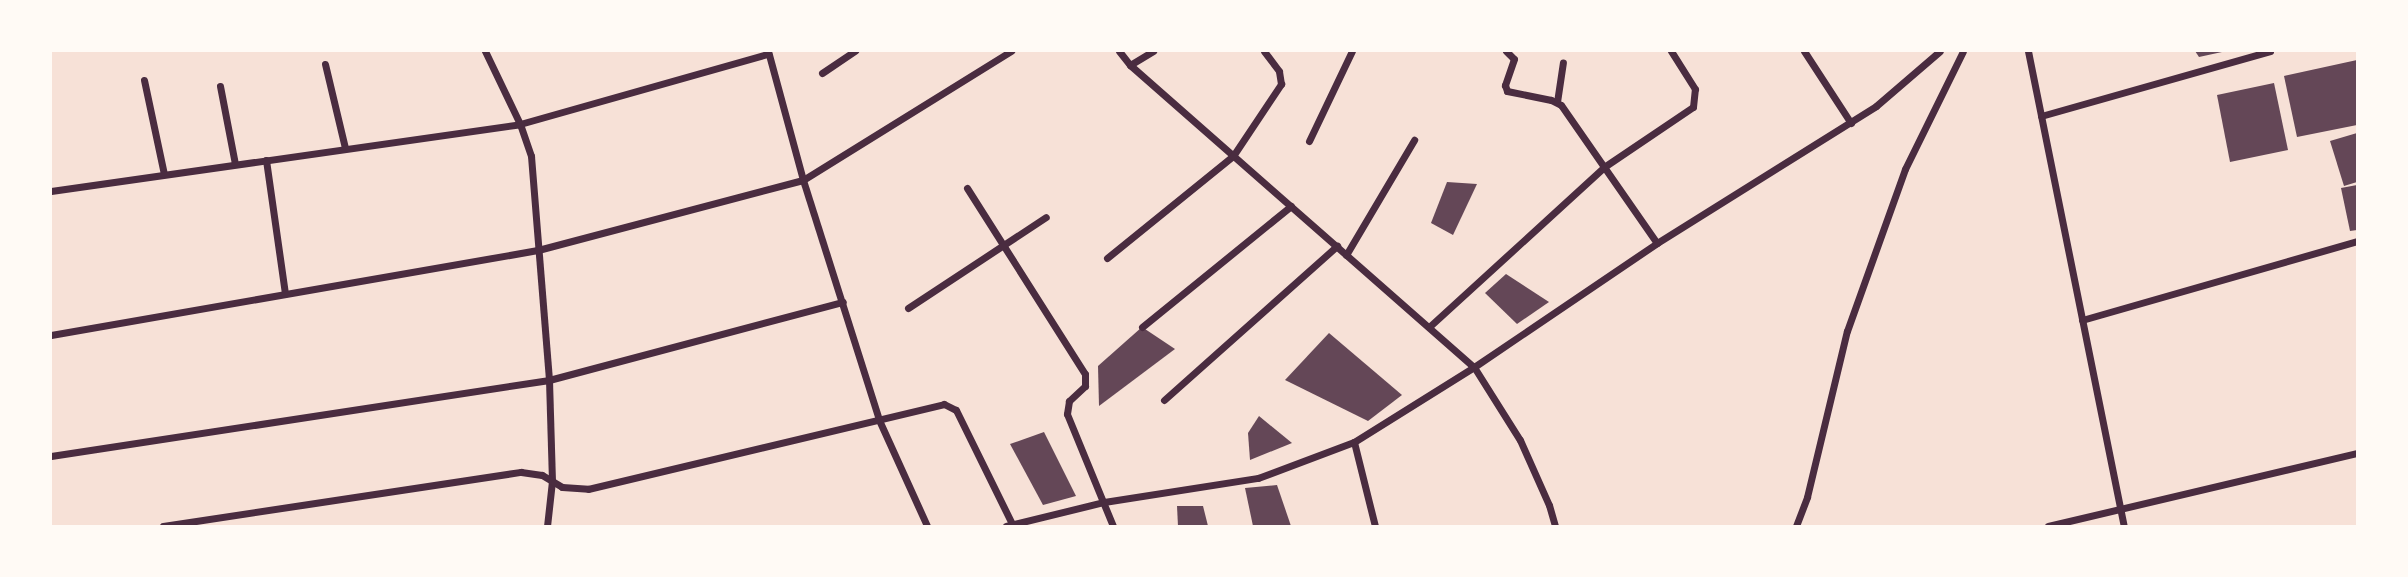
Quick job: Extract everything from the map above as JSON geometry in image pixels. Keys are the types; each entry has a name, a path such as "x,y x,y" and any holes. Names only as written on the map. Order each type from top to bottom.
{"street":[{"path":"485,51 520,124 531,156 549,380 552,481 547,526"},
{"path":"822,73 856,51"},
{"path":"51,335 538,250 803,180 1012,51"},
{"path":"1119,51 1130,65 1474,367 1520,440 1549,505 1555,526"},
{"path":"1130,65 1153,51"},
{"path":"1107,258 1233,156 1281,84 1279,71 1264,51"},
{"path":"1309,141 1352,51"},
{"path":"1506,51 1512,54 1514,59 1505,85 1507,91 1557,102 1657,243"},
{"path":"1429,327 1604,167 1693,107 1695,89 1671,51"},
{"path":"1804,51 1851,123"},
{"path":"163,526 521,472 542,475 562,487 587,489 939,404 953,407 1011,526 1104,502 1258,478 1354,442 1474,367 1657,243 1851,123 1876,106 1940,51"},
{"path":"1796,526 1807,498 1852,318 1905,169 1963,51"},
{"path":"2028,51 2124,526"},
{"path":"2041,116 2270,51"},
{"path":"51,191 520,124 768,52 803,180 879,420 927,526"},
{"path":"1557,102 1563,62"},
{"path":"325,64 345,148"},
{"path":"144,80 164,174"},
{"path":"220,86 235,164"},
{"path":"1346,255 1414,140"},
{"path":"266,160 285,294"},
{"path":"967,188 1085,374 1085,386 1069,401 1067,414 1113,526"},
{"path":"1142,327 1291,206"},
{"path":"908,308 1046,217"},
{"path":"2082,320 2357,241"},
{"path":"1164,400 1336,246"},
{"path":"51,456 549,380 843,302"},
{"path":"1354,442 1376,526"},
{"path":"2048,526 2357,453"}],"building":[{"path":"2195,51 2222,51 2222,52 2199,57"},
{"path":"2357,60 2357,125 2297,137 2284,76"},
{"path":"2274,83 2288,150 2230,162 2217,95"},
{"path":"2357,133 2357,182 2344,186 2330,141"},
{"path":"1447,182 1477,184 1453,235 1431,223"},
{"path":"2357,185 2357,230 2350,231 2341,188"},
{"path":"1506,274 1549,302 1517,324 1485,293"},
{"path":"1142,327 1175,349 1099,406 1098,366"},
{"path":"1329,333 1402,395 1368,421 1285,380"},
{"path":"1259,416 1292,443 1250,460 1248,433"},
{"path":"1044,432 1076,496 1043,505 1010,444"},
{"path":"1277,485 1291,526 1253,526 1245,488"},
{"path":"1177,506 1203,506 1208,526 1178,526"}]}
